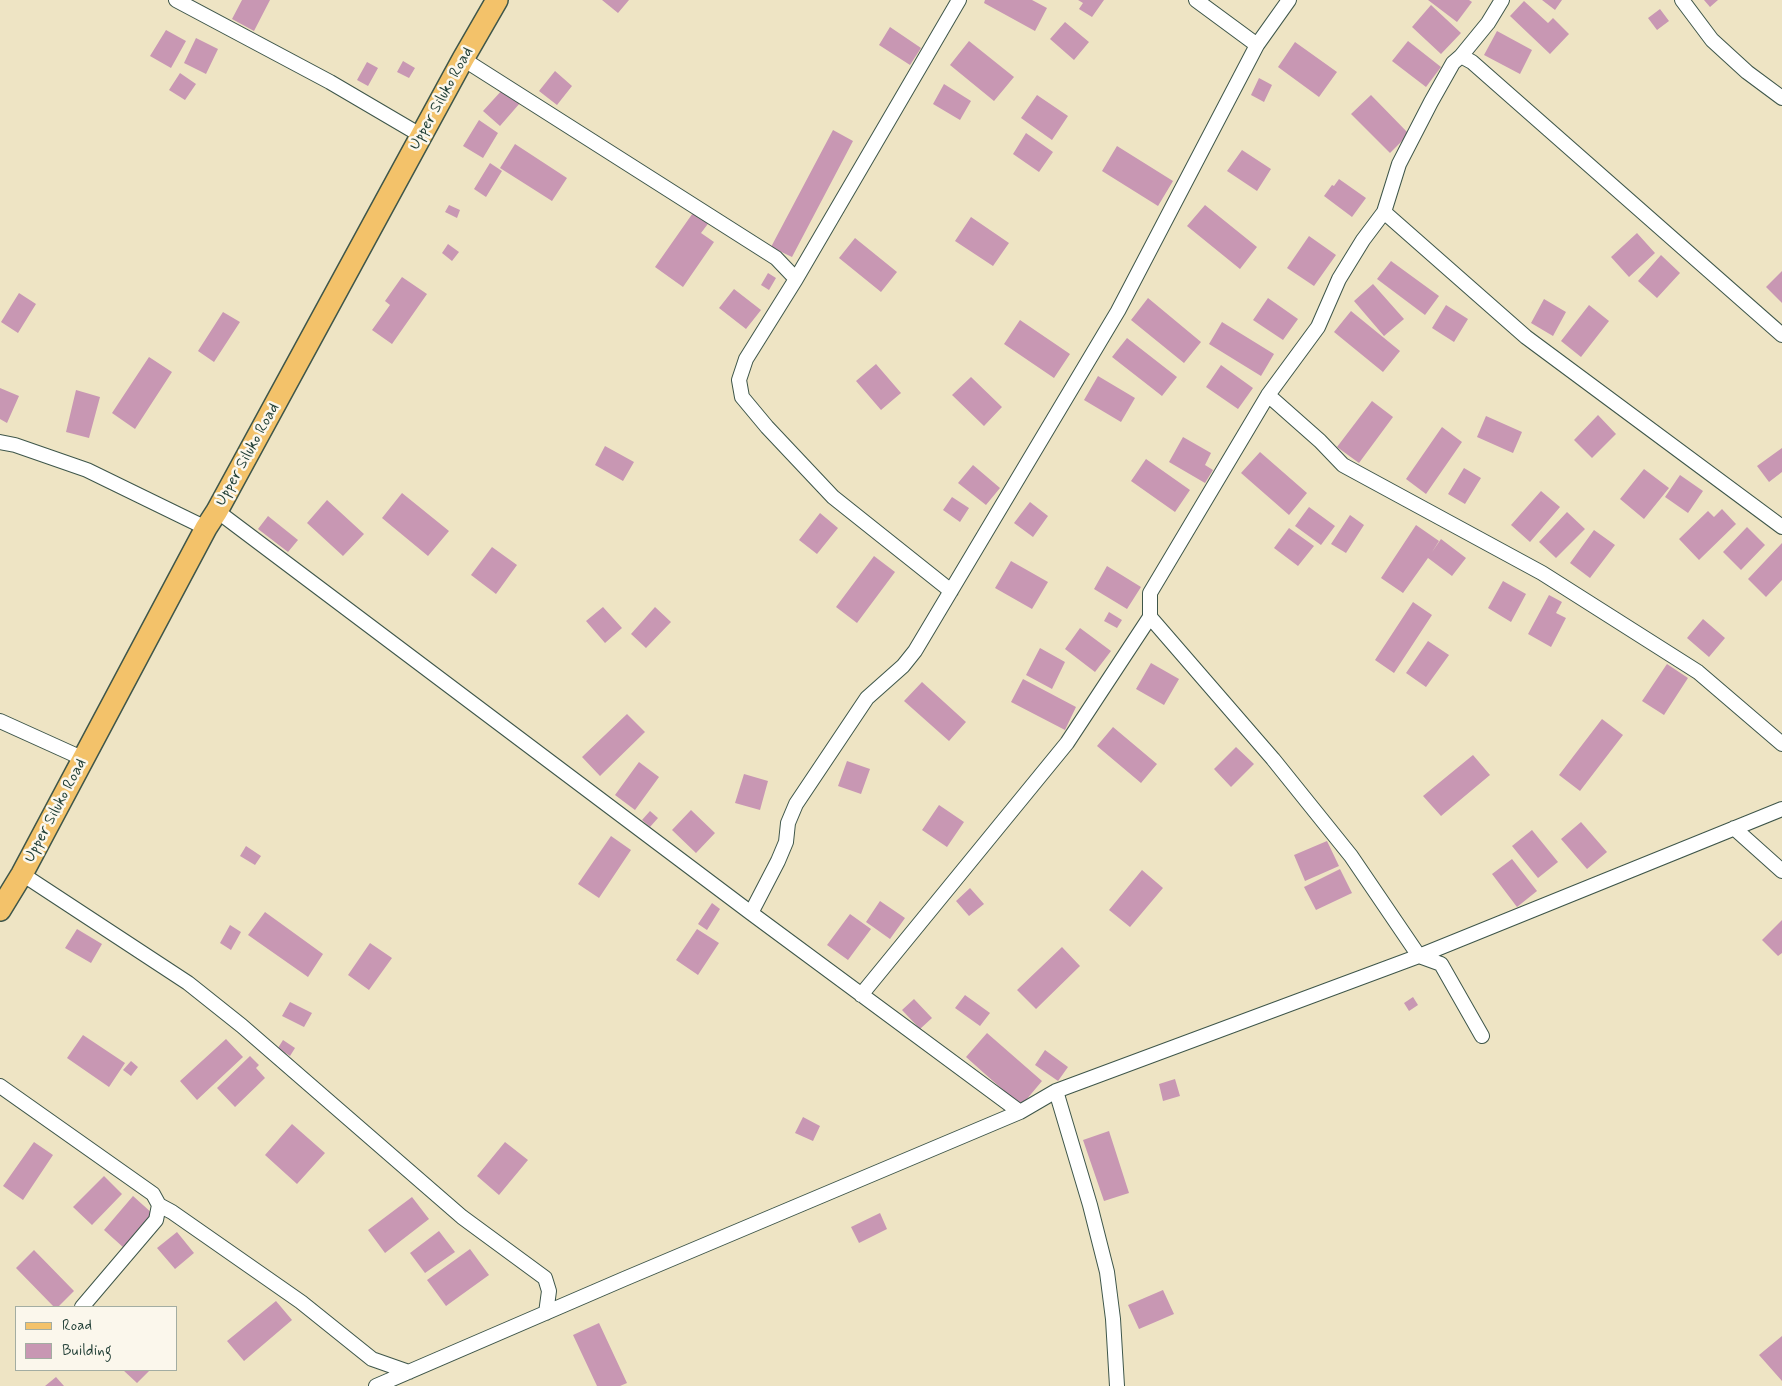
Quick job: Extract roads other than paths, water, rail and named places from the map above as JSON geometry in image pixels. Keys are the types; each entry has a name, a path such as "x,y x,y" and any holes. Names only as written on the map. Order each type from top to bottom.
{"main road":[{"name":"Upper Siluko Road","path":"0,910 22,874 212,519 497,0"}],"street":[{"path":"176,0 330,82 422,136"},
{"path":"950,591 833,497 767,427 742,397 738,380 746,359 796,279 959,0"},
{"path":"1196,0 1257,45"},
{"path":"751,913 786,842 788,823 796,804 867,698 902,666 915,651 1118,310 1257,45 1289,0"},
{"path":"861,995 1067,743 1150,616 1150,593 1268,394 1318,327 1339,279 1363,240 1384,212 1403,156 1453,63 1488,23 1502,0"},
{"path":"1682,0 1712,40 1746,72 1782,98"},
{"path":"1461,56 1472,62 1782,335"},
{"path":"463,59 776,258 796,279"},
{"path":"1384,212 1526,337 1782,526"},
{"path":"1268,394 1320,441 1343,466 1542,573 1698,672 1782,744"},
{"path":"0,442 15,445 87,470 212,519 1020,1112"},
{"path":"1150,616 1273,759 1351,856 1419,956 1441,964 1482,1036"},
{"path":"0,721 84,760"},
{"path":"376,1386 1020,1112 1056,1091 1419,956 1782,809"},
{"path":"1734,828 1782,871"},
{"path":"22,874 188,983 242,1026 462,1217 545,1278 549,1291 546,1313"},
{"path":"0,1086 153,1194 159,1205 301,1302 372,1359 409,1372"},
{"path":"1056,1091 1108,1272 1117,1386"},
{"path":"83,1306 156,1220 159,1205"}]}
